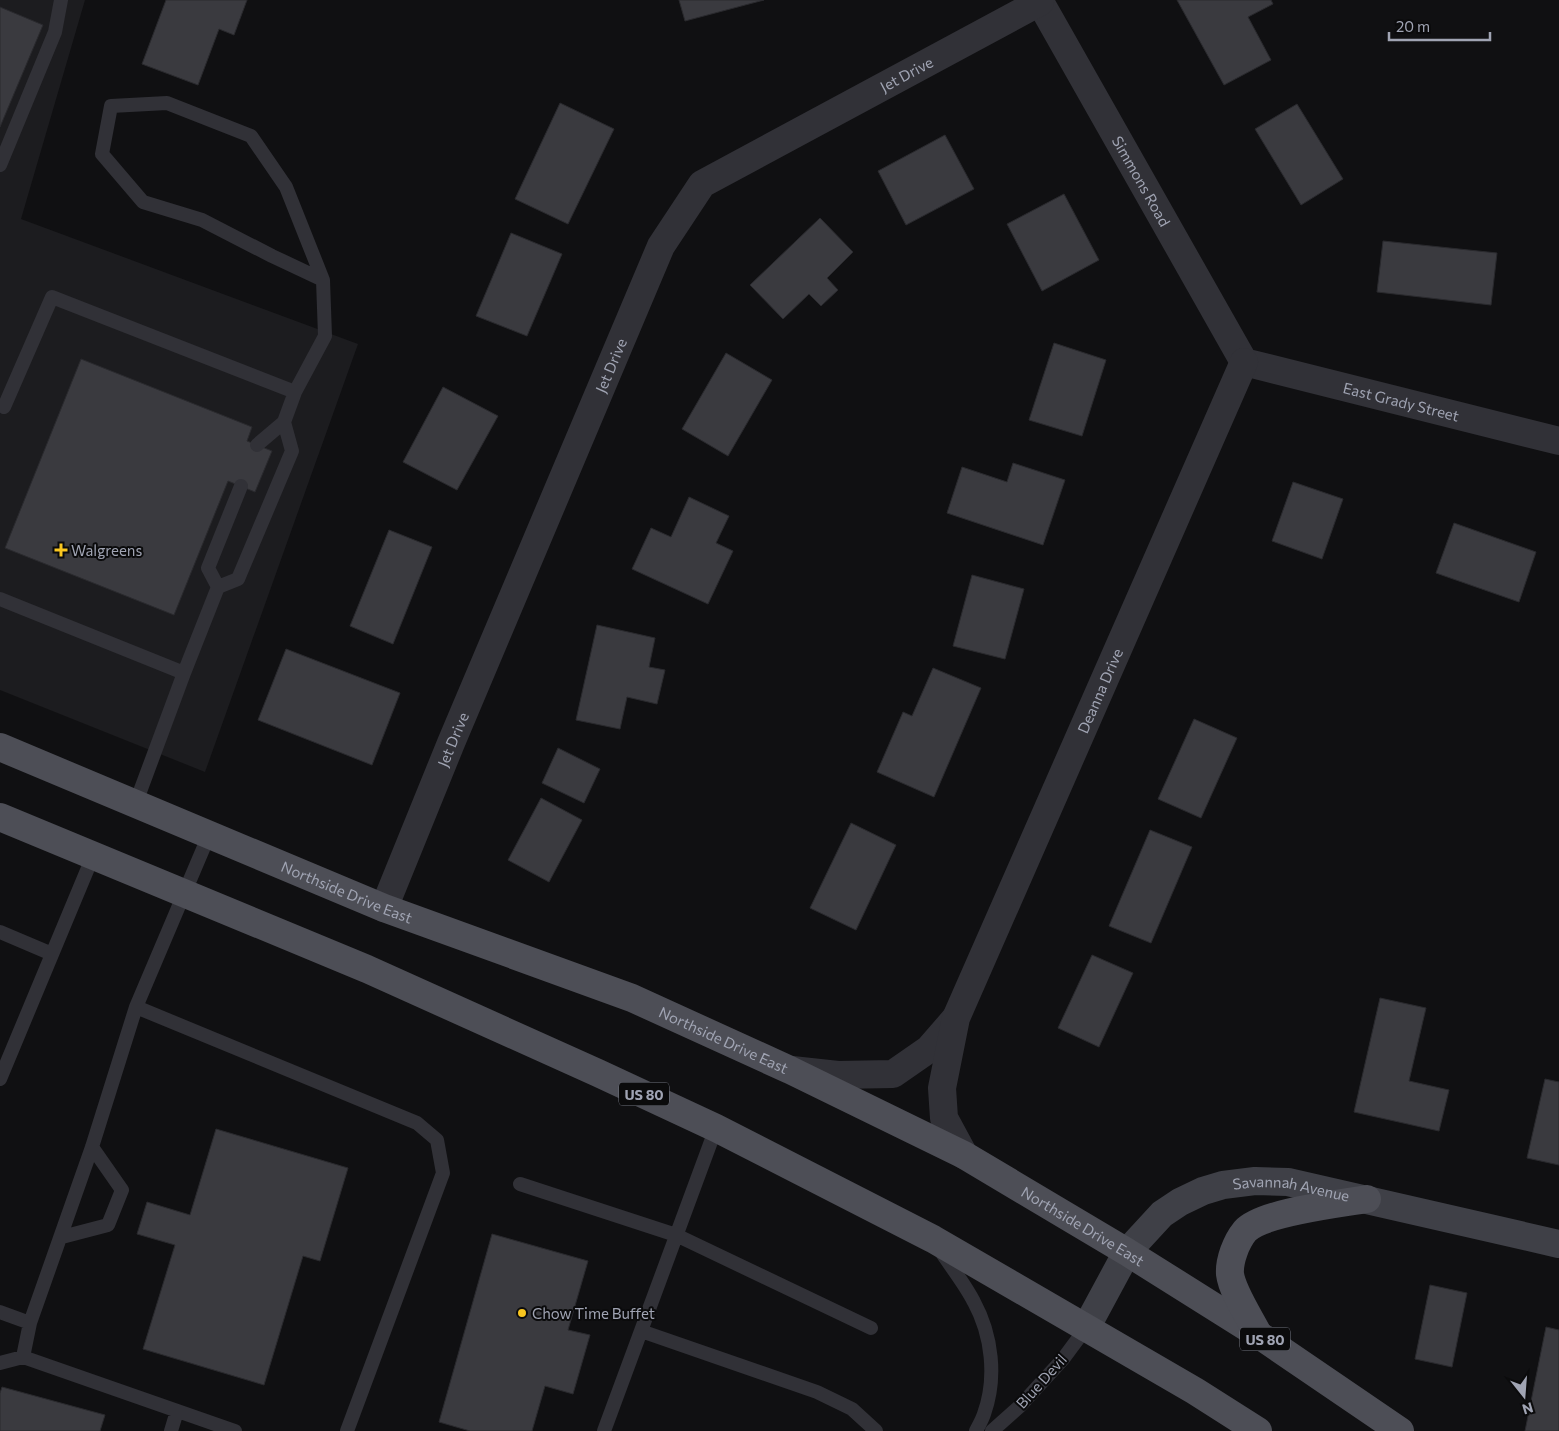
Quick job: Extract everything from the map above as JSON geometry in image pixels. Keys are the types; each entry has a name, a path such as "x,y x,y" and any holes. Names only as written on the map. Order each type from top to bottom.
{"main road":[{"name":"Northside Drive East","path":"0,747 384,908 632,998 790,1070 964,1155 1128,1252 1259,1335 1400,1431"},
{"name":"US 80","path":"0,817 367,969 716,1128 933,1239 1195,1391 1258,1431"},
{"path":"1259,1335 1239,1298 1230,1275 1232,1255 1245,1231 1266,1218 1367,1199"}],"street":[{"name":"Simmons Road","path":"1040,1 1244,362"},
{"name":"Jet Drive","path":"384,908 451,743 661,246 702,184 1040,1"},
{"name":"East Grady Street","path":"1244,362 1559,441"},
{"name":"Deanna Drive","path":"964,1155 944,1118 942,1088 956,1018 1244,362"},
{"name":"Deanna Drive","path":"790,1070 838,1075 892,1074 928,1049 956,1018"},
{"name":"Savannah Avenue","path":"1086,1328 1128,1252 1162,1214 1180,1202 1203,1191 1223,1185 1255,1181 1288,1182 1559,1244"}],"lane":[{"path":"0,165 55,32 61,0"},
{"path":"257,445 284,422 295,392 325,336 323,280 286,187 251,136 167,103 111,106 102,154 143,202 202,220 323,280"},
{"path":"1,411 52,297 295,392"},
{"path":"135,805 218,587 238,579 292,451 284,422"},
{"path":"218,587 208,568 241,486"},
{"path":"0,600 184,674"},
{"path":"23,1357 30,1323 62,1237 136,1007 208,835"},
{"path":"0,1079 93,856"},
{"path":"0,932 52,954"},
{"path":"136,1007 417,1123 437,1140 443,1173 347,1431"},
{"path":"604,1431 716,1128"},
{"path":"62,1237 108,1225 122,1190 92,1147"},
{"path":"520,1184 676,1235 871,1328"},
{"path":"933,1239 974,1302 985,1328 992,1364 991,1385 984,1414 976,1431"},
{"path":"0,1312 30,1323"},
{"name":"Blue Devil","path":"992,1431 1033,1393 1063,1359 1086,1328"},
{"path":"641,1331 817,1392 852,1408 876,1431"},
{"path":"0,1362 23,1357 235,1431"},
{"path":"171,1431 177,1411"}],"shaded area":[{"path":"0,0 85,0 21,219 358,344 205,772 0,690"}],"building":[{"path":"166,0 247,0 234,35 219,29 198,85 142,64"},
{"path":"679,0 764,0 685,21"},
{"path":"1177,0 1271,0 1273,4 1248,17 1271,60 1224,85"},
{"path":"0,7 43,25 0,127"},
{"path":"560,103 614,129 568,224 515,199"},
{"path":"1297,104 1343,179 1301,205 1255,129"},
{"path":"945,135 974,189 906,225 878,171"},
{"path":"1064,194 1099,260 1042,291 1007,224"},
{"path":"820,218 853,252 827,278 838,290 821,306 809,294 783,319 750,285"},
{"path":"511,233 562,254 527,336 476,316"},
{"path":"1383,241 1497,253 1491,305 1377,292"},
{"path":"1054,343 1106,360 1082,436 1029,420"},
{"path":"726,353 772,380 728,456 682,429"},
{"path":"81,359 252,427 247,441 272,451 255,492 228,481 174,615 5,548"},
{"path":"443,387 498,416 457,490 403,462"},
{"path":"1013,463 1065,480 1043,545 947,513 962,467 1007,482"},
{"path":"1293,482 1343,499 1322,559 1272,541"},
{"path":"689,497 729,516 716,543 733,551 708,604 632,569 651,528 671,537"},
{"path":"1454,523 1536,552 1519,602 1436,573"},
{"path":"389,530 432,547 393,644 350,626"},
{"path":"972,575 1024,589 1005,659 953,646"},
{"path":"597,625 655,638 649,667 665,670 657,704 627,697 620,729 576,720"},
{"path":"286,649 400,693 372,765 258,720"},
{"path":"933,668 981,688 934,797 877,772 903,712 912,716"},
{"path":"1194,719 1237,738 1201,818 1158,799"},
{"path":"558,748 600,769 584,803 542,783"},
{"path":"541,798 582,820 549,882 508,860"},
{"path":"851,823 896,845 856,930 810,908"},
{"path":"1150,830 1192,847 1151,943 1109,926"},
{"path":"1092,955 1133,973 1099,1047 1058,1028"},
{"path":"1380,998 1426,1008 1409,1081 1449,1090 1439,1131 1354,1112"},
{"path":"1545,1079 1559,1082 1559,1165 1527,1158"},
{"path":"216,1129 348,1168 320,1261 303,1256 264,1385 143,1349 175,1245 137,1234 147,1202 190,1215"},
{"path":"492,1234 588,1261 568,1330 590,1335 573,1394 545,1386 532,1431 470,1431 439,1422"},
{"path":"1430,1285 1467,1293 1452,1367 1415,1359"},
{"path":"1546,1327 1559,1330 1559,1431 1525,1431"},
{"path":"2,1387 105,1415 100,1431 0,1431 0,1393"}],"place":[{"name":"Walgreens","path":"61,550"},
{"name":"Chow Time Buffet","path":"522,1313"}]}
